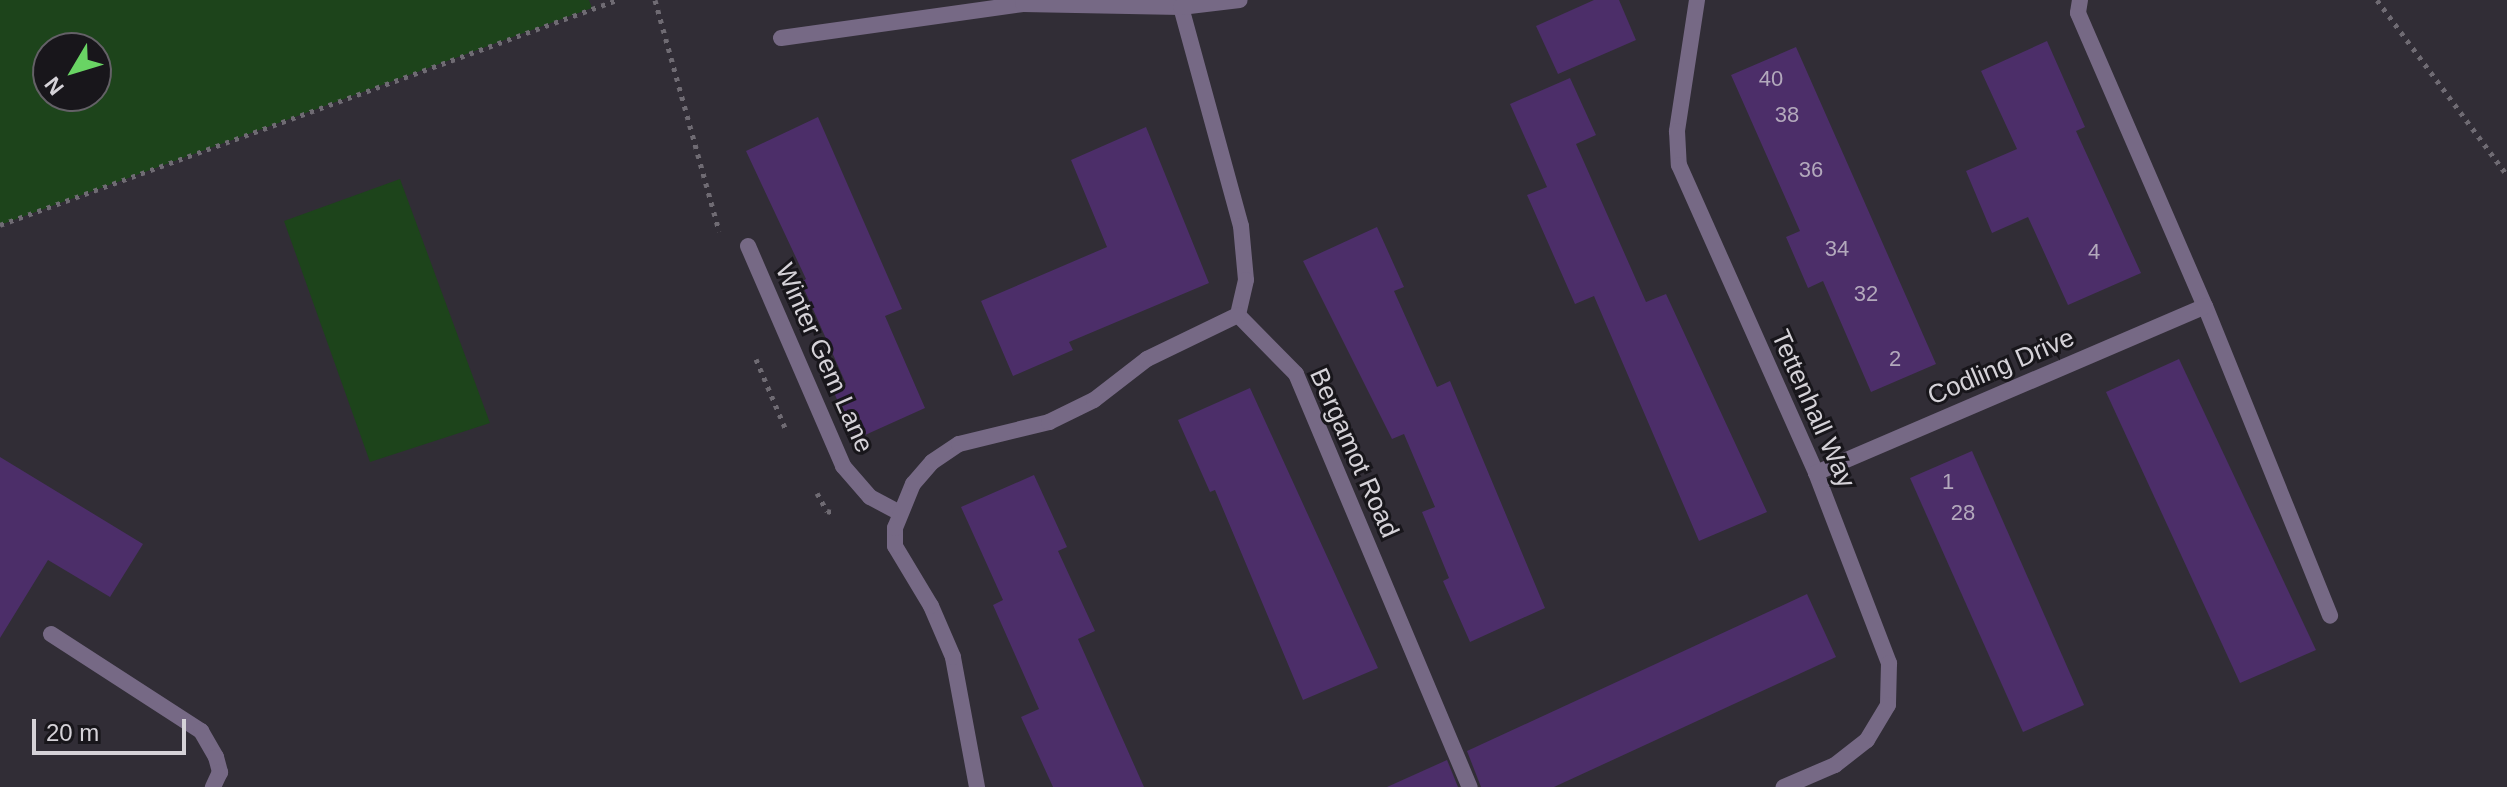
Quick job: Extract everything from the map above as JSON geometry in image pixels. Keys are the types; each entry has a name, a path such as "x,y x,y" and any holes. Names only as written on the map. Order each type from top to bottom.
{"street":[{"path":"781,38 1023,4 1181,7 1240,0"},
{"name":"Tettenhall Way","path":"1697,0 1677,131 1679,165 1816,473 1872,609 1892,688 1880,722 1852,755 1784,787"},
{"path":"2080,0 2078,13 2205,306 2330,616"},
{"path":"977,787 953,657 931,606 895,546 900,513 913,484 932,462 959,444 1049,422 1094,400 1147,359 1238,315 1246,280 1241,226 1181,7"},
{"name":"Winter Gem Lane","path":"748,246 843,466 870,497 900,513"},
{"name":"Codling Drive","path":"1816,473 2205,306"},
{"name":"Bergamot Road","path":"1238,315 1296,374 1470,787"},
{"path":"51,634 201,731 216,757 220,772 213,787"}],"path":[{"path":"0,225 617,0"},
{"path":"2377,0 2507,175"}],"green space":[{"path":"0,0 589,0 592,8 0,225"},
{"path":"400,179 490,423 370,462 284,221"}],"building":[{"path":"1594,0 1619,0 1636,40 1558,74 1536,26"},
{"path":"2047,41 2085,127 2076,131 2141,273 2068,305 2028,217 1992,233 1966,171 2017,149 1981,71"},
{"path":"1796,47 1936,364 1871,392 1823,281 1808,288 1786,237 1800,231 1731,75"},
{"path":"1570,78 1596,135 1576,144 1646,302 1666,294 1767,512 1699,541 1594,296 1575,304 1527,195 1547,187 1510,104"},
{"path":"818,117 902,309 885,316 925,408 854,440 833,390 846,384 801,282 806,279 746,151"},
{"path":"1146,127 1209,283 1069,342 1073,350 1013,376 981,301 1107,247 1071,160"},
{"path":"1377,227 1404,287 1394,291 1437,387 1450,381 1545,608 1470,642 1443,581 1449,578 1422,512 1435,507 1404,434 1392,439 1303,261"},
{"path":"2179,359 2316,650 2240,683 2106,392"},
{"path":"1250,388 1378,668 1303,700 1215,490 1210,492 1178,420"},
{"path":"1972,451 2084,705 2023,732 1910,478"},
{"path":"0,457 143,544 110,597 48,560 0,638"},
{"path":"1034,475 1067,547 1058,551 1095,631 1078,639 1144,787 1053,787 1021,717 1039,709 993,605 1003,600 961,507"},
{"path":"1807,594 1836,657 1554,787 1481,787 1467,751"},
{"path":"1447,760 1458,787 1387,787"}]}
